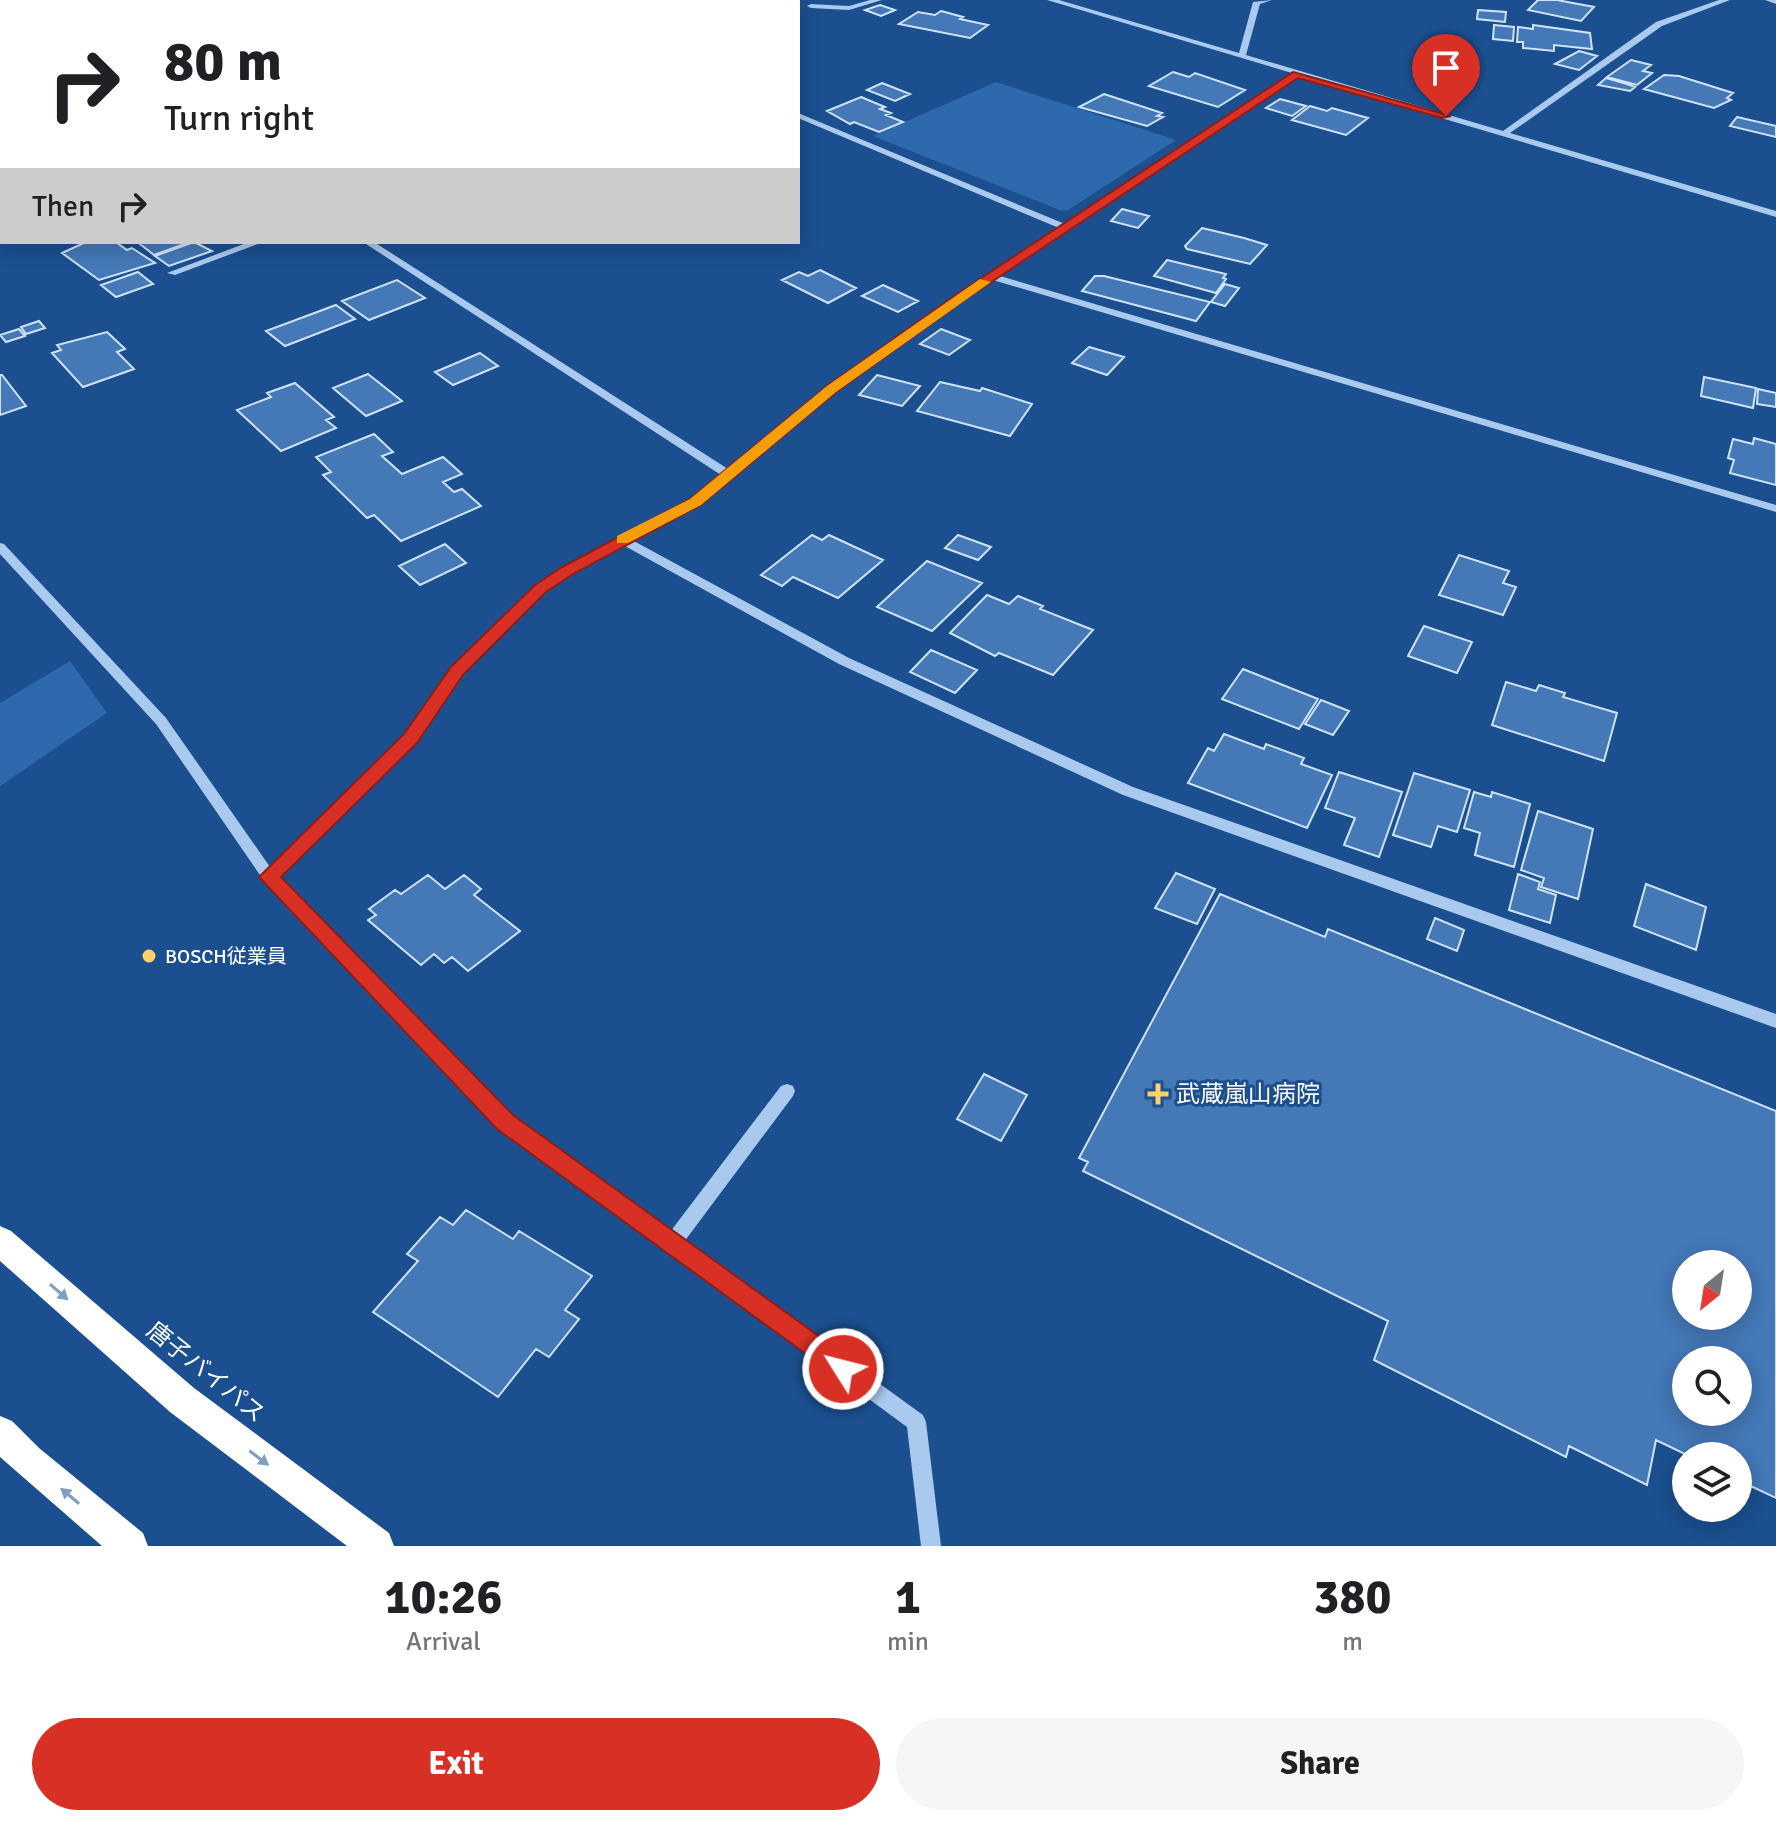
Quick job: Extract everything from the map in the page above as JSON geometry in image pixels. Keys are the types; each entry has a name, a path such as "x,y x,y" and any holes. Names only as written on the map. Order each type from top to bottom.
{"highway":[{"name":"唐子バイパス","path":"0,1241 182,1400 376,1546"},
{"path":"0,1433 27,1460 130,1546"}],"street":[{"path":"811,6 849,8 878,0"},
{"path":"1051,0 1776,214"},
{"path":"1242,57 1257,2 1268,0"},
{"path":"1505,133 1659,24 1726,0"},
{"path":"1769,0 1776,2"},
{"path":"269,877 410,739 457,671 517,608 567,570 695,502 832,389 992,277 1296,74"},
{"path":"800,116 1067,228"},
{"path":"172,273 252,244"},
{"path":"371,244 730,476"},
{"path":"992,277 1776,509"},
{"path":"623,540 844,661 1128,791 1776,1021"},
{"path":"0,547 161,721 269,877 505,1122 916,1422 931,1546"},
{"path":"672,1244 787,1091"}],"shaded area":[{"path":"996,82 1176,140 1062,211 873,136"},
{"path":"70,661 107,713 0,786 0,703"}],"building":[{"path":"1538,0 1594,7 1581,21 1528,10"},
{"path":"880,5 895,10 881,16 865,10"},
{"path":"1478,10 1506,12 1505,22 1477,19"},
{"path":"941,11 988,25 970,38 899,24 918,12 935,15"},
{"path":"1494,25 1514,27 1513,41 1493,39"},
{"path":"1533,25 1590,33 1592,49 1554,45 1554,51 1523,48 1523,42 1517,42 1518,27 1533,29"},
{"path":"1579,51 1597,56 1579,70 1555,64"},
{"path":"1631,60 1651,65 1643,71 1652,73 1637,85 1607,77"},
{"path":"1173,72 1189,77 1195,73 1245,90 1218,107 1149,86"},
{"path":"1664,75 1679,76 1733,93 1727,98 1731,100 1714,108 1644,89"},
{"path":"1606,78 1635,87 1630,91 1598,85"},
{"path":"882,83 910,94 895,101 867,90"},
{"path":"1104,94 1162,113 1157,116 1163,117 1147,126 1079,107"},
{"path":"861,97 885,107 880,109 891,113 886,115 903,122 879,132 854,122 850,124 827,111"},
{"path":"1280,99 1306,106 1292,116 1266,108"},
{"path":"1310,106 1327,111 1332,108 1368,118 1346,135 1292,120"},
{"path":"1737,117 1776,126 1776,137 1730,126"},
{"path":"1122,209 1149,216 1138,228 1111,221"},
{"path":"1202,228 1267,245 1250,264 1187,249 1185,246"},
{"path":"82,244 118,244 127,250 132,248 155,263 99,280 62,253"},
{"path":"140,244 184,244 154,255"},
{"path":"188,244 198,244 212,251 169,266 155,256"},
{"path":"1167,260 1226,274 1223,278 1226,279 1216,293 1154,276"},
{"path":"820,270 856,288 828,303 782,280 799,272 808,276"},
{"path":"138,272 153,284 116,297 101,285"},
{"path":"1095,276 1210,302 1196,321 1082,291"},
{"path":"397,280 425,298 369,320 342,301"},
{"path":"1225,284 1239,288 1225,306 1211,302"},
{"path":"883,285 918,301 898,312 862,296"},
{"path":"336,305 355,319 285,346 266,331"},
{"path":"39,321 45,328 26,334 21,327"},
{"path":"19,329 25,336 6,342 0,335"},
{"path":"941,329 970,340 949,355 920,344"},
{"path":"107,332 125,349 117,352 134,369 83,387 52,353 61,350 57,345"},
{"path":"1089,347 1124,357 1107,375 1072,363"},
{"path":"480,353 498,366 453,385 435,372"},
{"path":"368,374 402,401 366,416 333,388"},
{"path":"2,375 26,406 0,415"},
{"path":"877,375 920,386 902,406 859,395"},
{"path":"1704,377 1756,388 1753,408 1701,396"},
{"path":"940,382 980,391 982,388 1032,404 1010,436 917,411"},
{"path":"295,383 334,417 326,420 336,428 281,451 237,410 271,397 267,393"},
{"path":"1758,389 1776,393 1776,407 1757,404"},
{"path":"374,434 393,452 382,456 402,474 443,457 462,474 443,482 454,492 462,489 481,506 401,541 374,515 367,518 323,475 331,472 316,457"},
{"path":"1754,438 1776,444 1776,485 1730,473 1734,460 1728,458 1733,439 1753,444"},
{"path":"812,535 822,540 829,535 883,560 838,598 793,577 782,586 761,575"},
{"path":"958,535 991,547 978,560 945,548"},
{"path":"445,544 466,563 420,585 399,566"},
{"path":"1459,555 1509,571 1503,583 1516,587 1503,615 1439,595"},
{"path":"927,561 982,583 932,631 877,607"},
{"path":"987,595 1009,604 1018,596 1043,606 1040,609 1093,630 1053,675 999,653 995,656 950,633"},
{"path":"1424,626 1472,642 1457,673 1408,656"},
{"path":"931,650 977,670 955,693 910,672"},
{"path":"1243,669 1318,699 1299,729 1222,699"},
{"path":"1506,682 1536,691 1539,685 1565,693 1563,697 1617,713 1604,761 1492,725"},
{"path":"1321,700 1349,711 1333,735 1305,724"},
{"path":"1224,734 1264,749 1266,744 1304,758 1301,764 1332,775 1307,828 1188,783 1208,748 1214,751"},
{"path":"1339,772 1402,792 1379,857 1344,845 1355,818 1325,808"},
{"path":"1414,773 1470,790 1457,832 1438,826 1431,847 1393,835"},
{"path":"1474,792 1491,797 1492,792 1530,804 1514,867 1475,855 1480,833 1464,828"},
{"path":"1538,811 1593,829 1578,899 1541,887 1544,878 1521,870"},
{"path":"1176,873 1215,889 1197,924 1155,908"},
{"path":"1518,874 1540,882 1538,889 1556,895 1550,923 1509,910"},
{"path":"428,875 445,889 464,875 481,889 474,895 520,931 468,971 452,957 444,963 434,954 421,965 368,920 376,915 369,909 395,890 401,894"},
{"path":"1646,884 1706,907 1696,950 1634,926"},
{"path":"1220,894 1325,937 1328,929 1776,1111 1776,1498 1752,1487 1752,1442 1672,1442 1672,1448 1656,1440 1647,1485 1569,1446 1566,1457 1374,1360 1388,1321 1083,1171 1088,1162 1079,1158"},
{"path":"1435,918 1464,930 1457,951 1427,939"},
{"path":"984,1074 1027,1095 1001,1141 957,1119"},
{"path":"466,1210 513,1239 519,1231 592,1276 565,1310 579,1319 549,1357 536,1349 498,1397 373,1312 418,1261 407,1254 440,1217 453,1225"}],"slow traffic":[{"path":"623,540 695,502 832,389 985,282"}],"place":[{"name":"BOSCH従業員","path":"149,956"},
{"name":"武蔵嵐山病院","path":"1158,1094"}],"route":[{"path":"843,1369 505,1122 269,877 410,739 457,671 540,588 567,570 695,502 832,389 962,297 1296,74 1446,116"}]}
